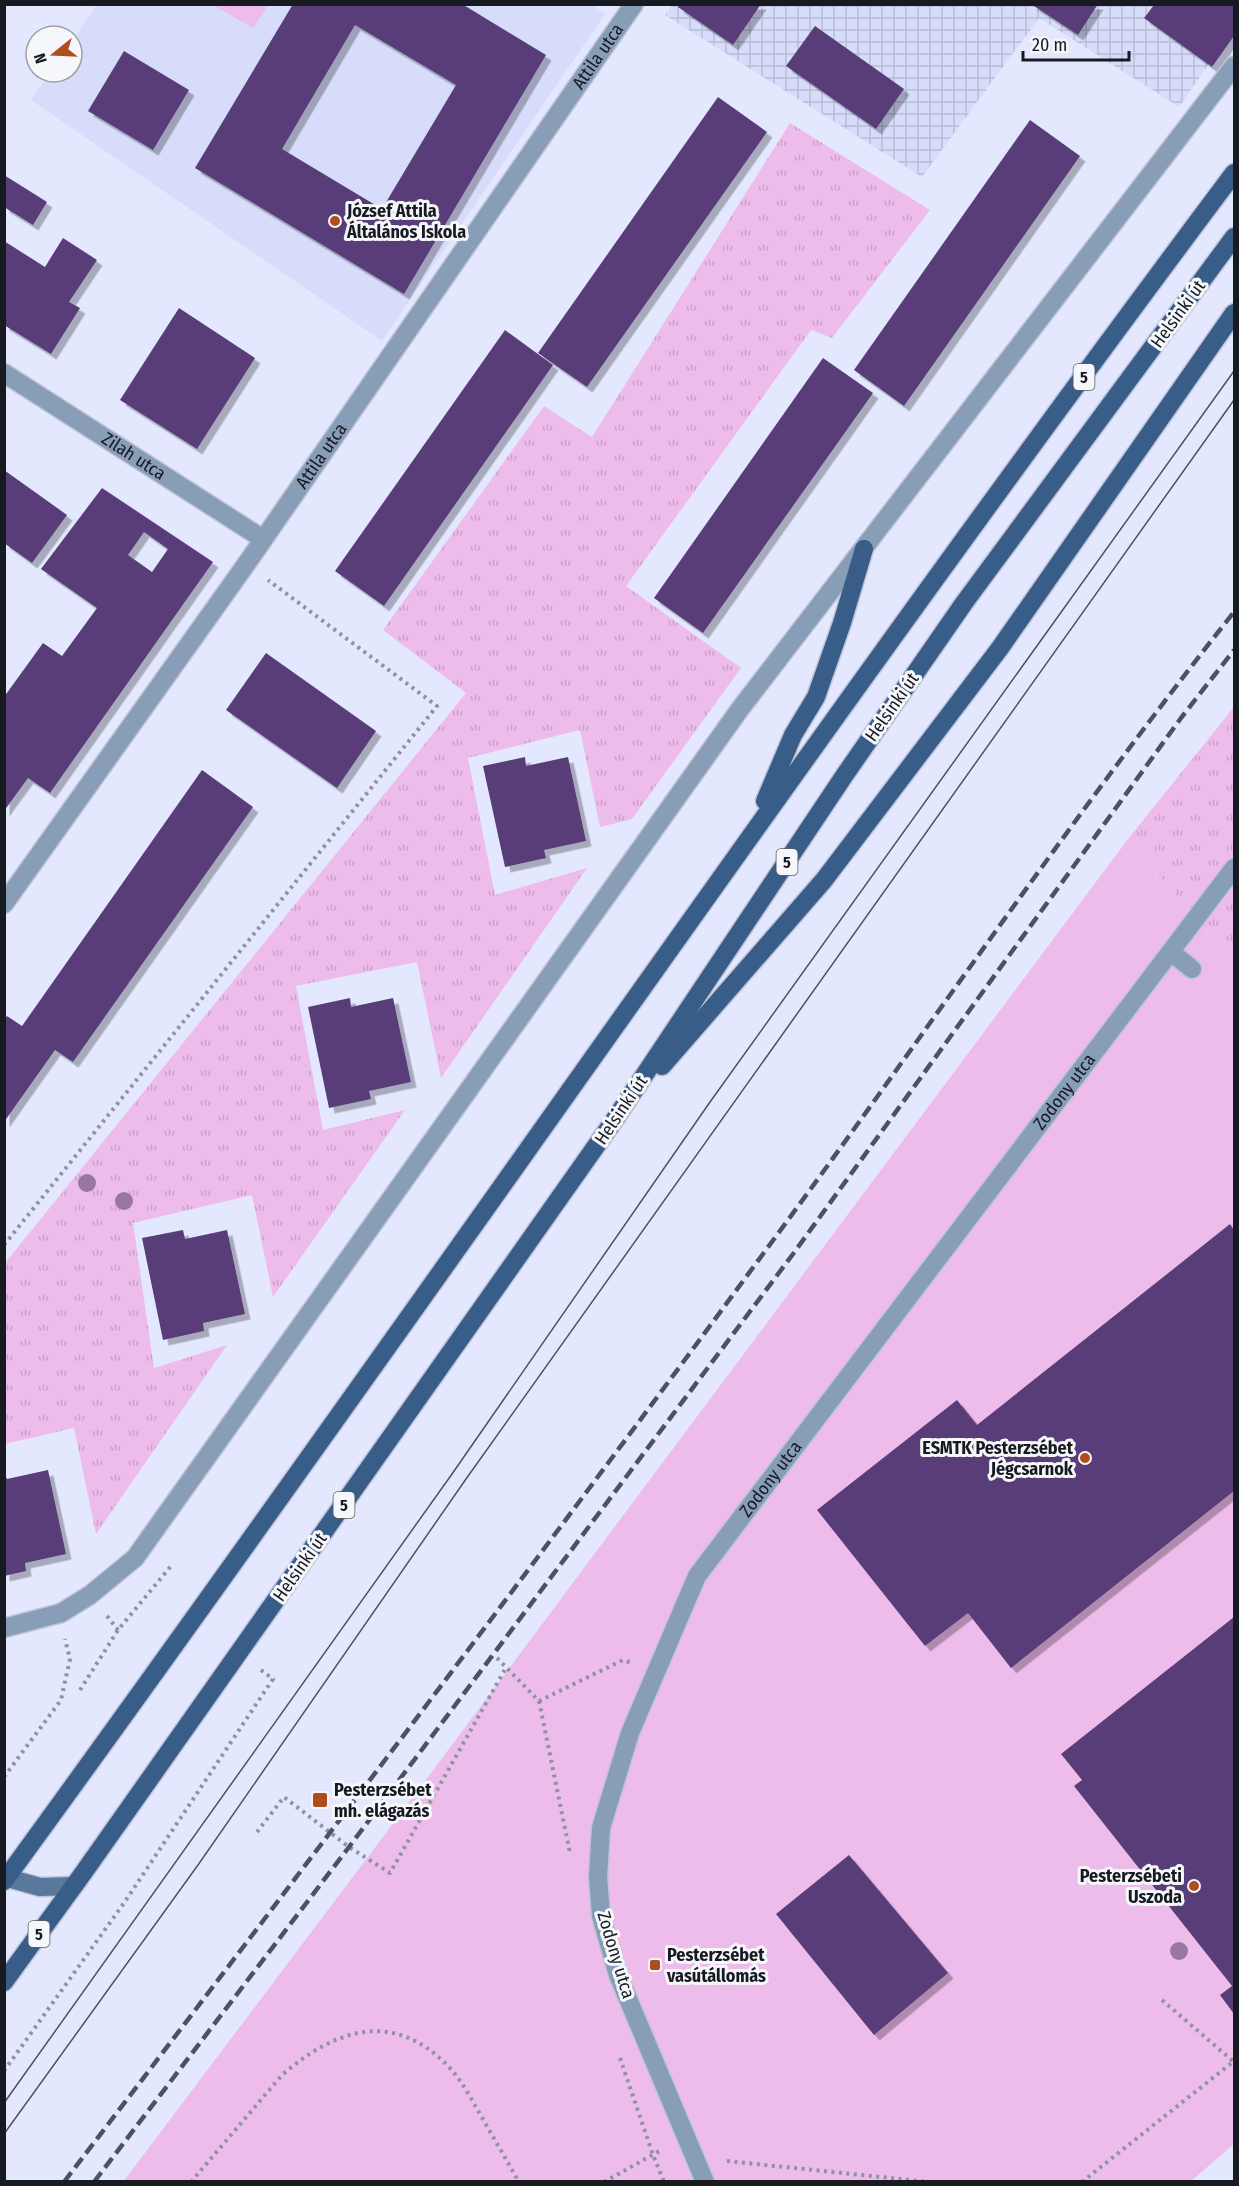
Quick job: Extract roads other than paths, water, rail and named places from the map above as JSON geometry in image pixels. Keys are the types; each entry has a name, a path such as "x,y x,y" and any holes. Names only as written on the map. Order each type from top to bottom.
{"main road":[{"name":"5","path":"5,1879 213,1594 753,830 933,581 1234,173"},
{"name":"Helsinki út","path":"4,1982 614,1122 844,776 964,603 1234,237"},
{"path":"614,1122 824,880 1000,648 1234,313"},
{"path":"753,830 793,735 816,697 842,623 864,549"}],"street":[{"name":"Attila utca","path":"4,904 247,563 634,4"},
{"path":"4,1628 61,1613 90,1596 135,1558 733,718 1234,66"},
{"name":"Zilah utca","path":"4,373 263,539"},
{"name":"Zodony utca","path":"705,2181 618,1975 602,1916 598,1877 601,1828 630,1733 697,1576 1234,868"},
{"path":"1171,952 1192,969"},
{"path":"5,1879 40,1887 73,1886"}],"tram line":[{"path":"4,2103 452,1474 710,1102 1234,371"},
{"path":"4,2134 198,1865 466,1479 1234,400"}],"railway":[{"path":"64,2182 332,1830 686,1358 1116,766 1234,612"},
{"path":"94,2182 349,1847 793,1254 1181,718 1234,650"}],"place":[{"name":"József Attila Általános Iskola","path":"335,221"},
{"name":"ESMTK Pesterzsébet Jégcsarnok","path":"1085,1458"},
{"name":"Pesterzsébet mh. elágazás","path":"320,1800"},
{"name":"Pesterzsébeti Uszoda","path":"1194,1886"},
{"name":"Pesterzsébet vasútállomás","path":"655,1965"}]}
